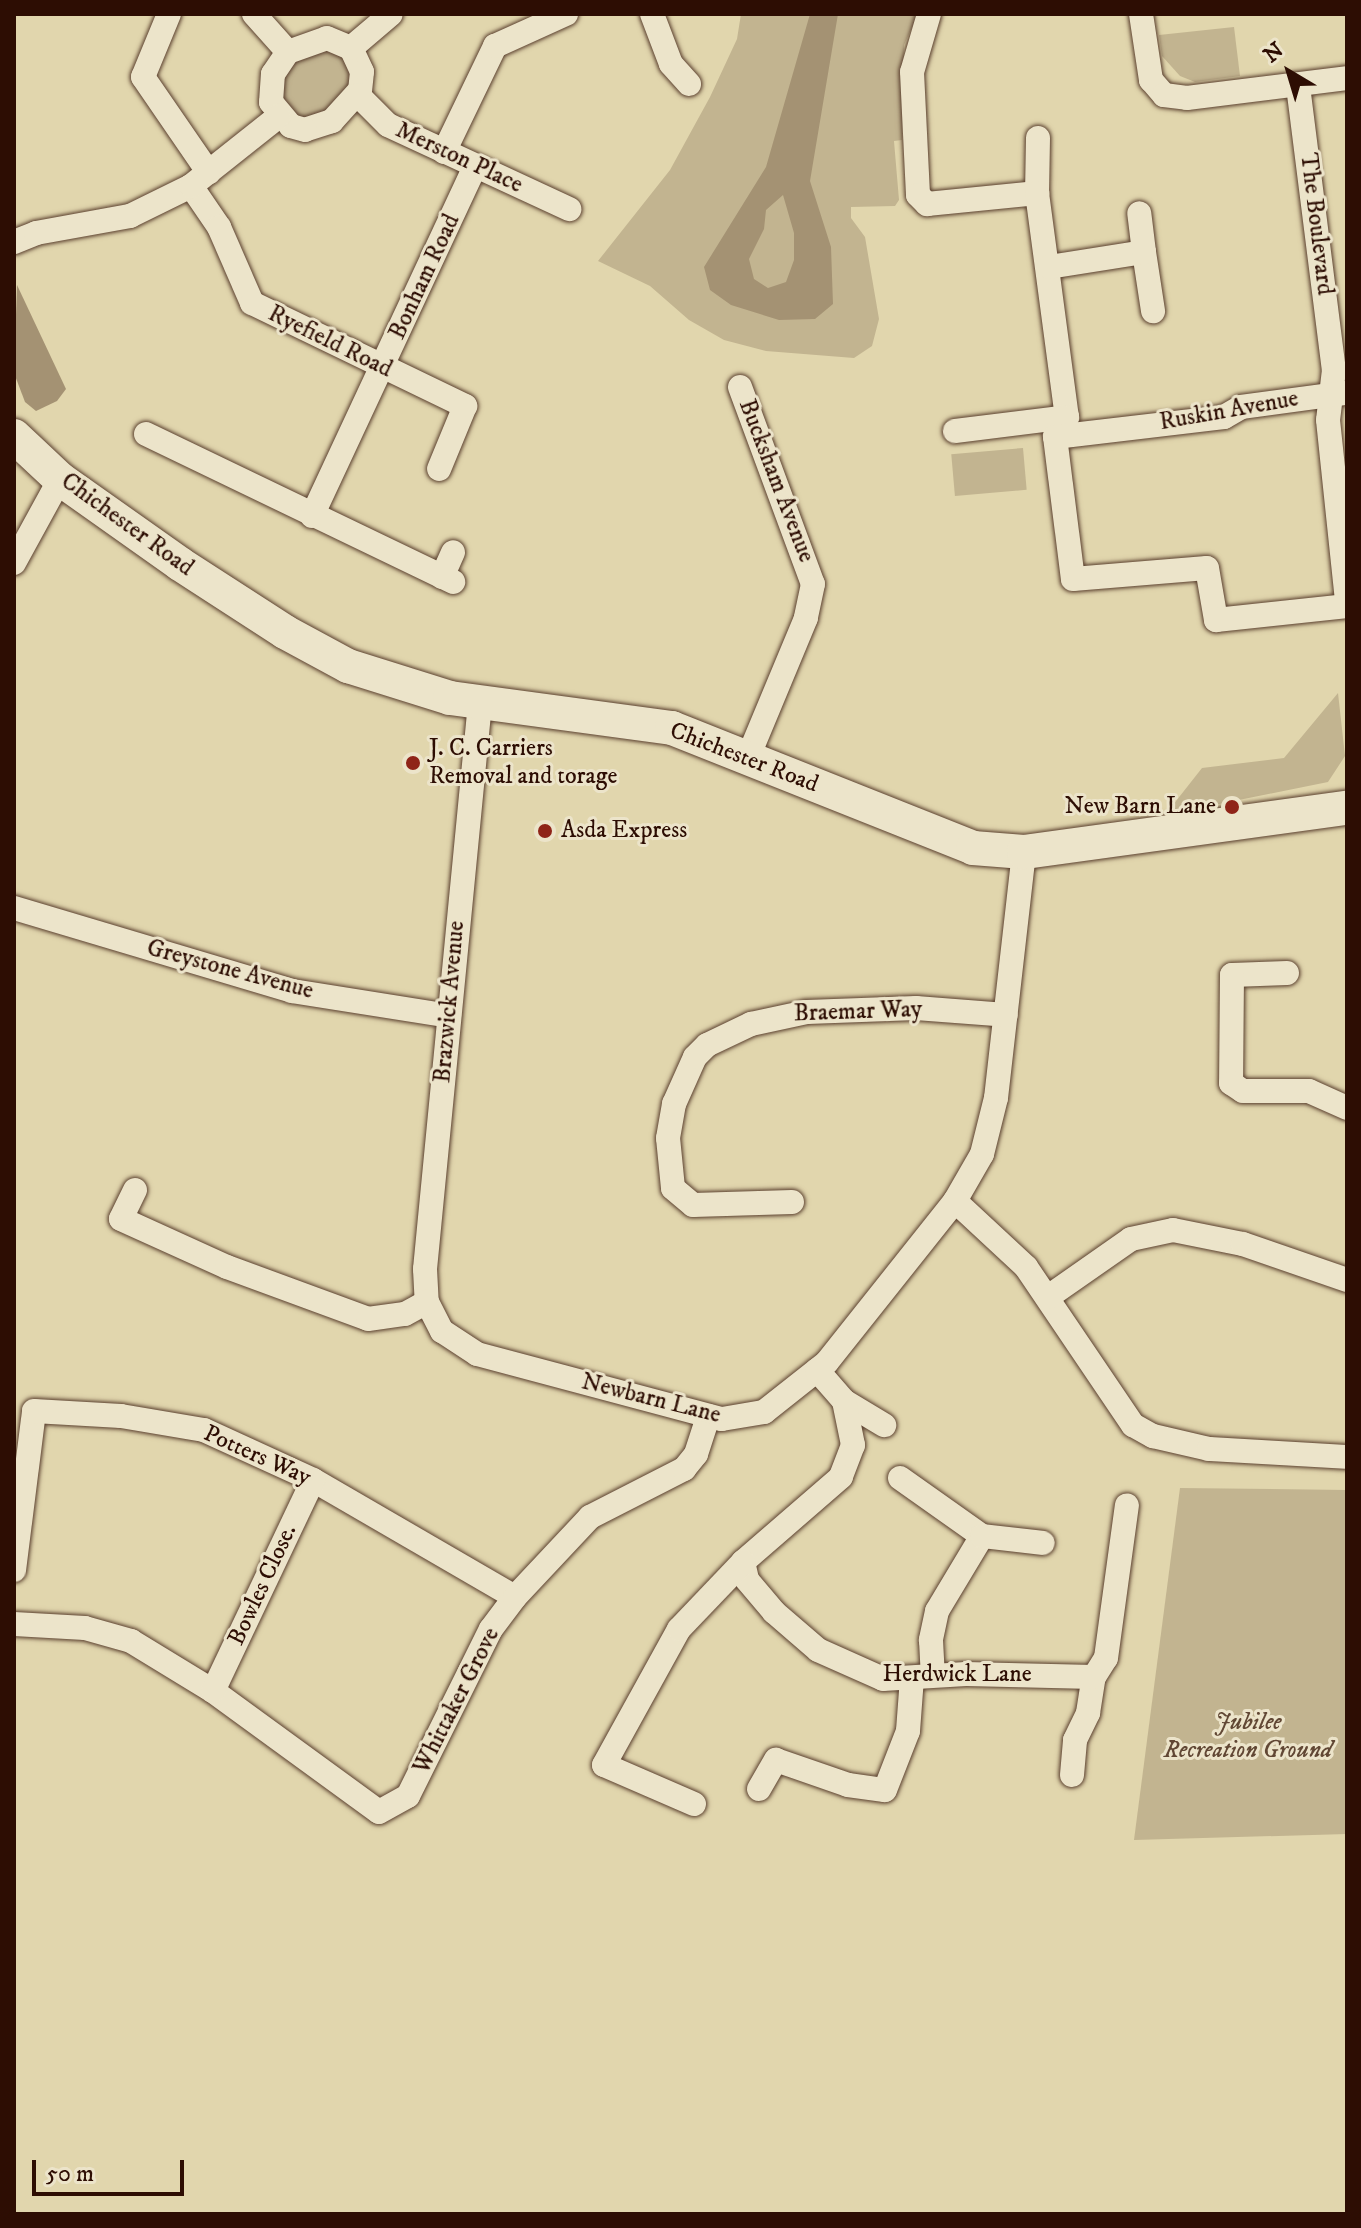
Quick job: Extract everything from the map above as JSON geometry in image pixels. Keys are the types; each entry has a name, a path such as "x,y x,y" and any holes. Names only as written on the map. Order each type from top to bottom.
{"main road":[{"name":"Chichester Road","path":"14,436 60,479 180,564 323,654 400,684 480,703 672,728 749,755 924,832 973,848 1024,852 1347,808"}],"street":[{"name":"Ryefield Road","path":"169,14 143,77 200,180 252,303 465,406 439,469"},
{"path":"254,14 288,52"},
{"path":"351,48 391,14"},
{"path":"444,152 495,46 566,14"},
{"path":"652,14 671,64 689,84"},
{"path":"929,14 912,72 918,195 927,204 1037,193"},
{"path":"1141,14 1151,80 1164,95 1187,98 1347,78"},
{"path":"327,38 351,48 362,72 358,95 344,111 317,127 291,126 279,116 270,87 288,52 327,38"},
{"name":"The Boulevard","path":"1298,86 1338,393 1328,420 1347,603"},
{"name":"Merston Place","path":"358,95 388,125 569,209"},
{"path":"21,234 130,216 200,180 279,116"},
{"path":"1038,138 1037,193 1049,267 1073,579 1207,568 1216,620 1347,603"},
{"name":"Bonham Road","path":"312,516 475,167"},
{"path":"1139,213 1153,311"},
{"path":"1049,267 1144,252"},
{"name":"Bucksham Avenue","path":"740,387 813,584 806,618 749,755"},
{"name":"Ruskin Avenue","path":"955,431 1224,417 1241,407 1338,393"},
{"path":"146,434 447,579 453,552"},
{"path":"14,563 60,479"},
{"name":"Brazwick Avenue","path":"427,1302 427,1239 480,703"},
{"name":"Newbarn Lane","path":"427,1302 442,1331 477,1354 708,1416 746,1418 764,1412 817,1370 859,1325 955,1201 982,1154 996,1098 1024,852"},
{"name":"Greystone Avenue","path":"14,908 292,991 449,1016"},
{"path":"1287,973 1232,975 1231,1083 1243,1091 1309,1091 1347,1108"},
{"name":"Braemar Way","path":"792,1202 693,1205 673,1188 668,1138 674,1104 695,1057 707,1045 751,1024 807,1012 916,1008 1006,1015"},
{"path":"135,1190 121,1219 227,1267 368,1319 405,1314 427,1302"},
{"path":"955,1201 1000,1238 1048,1297 1118,1408 1153,1436 1209,1449 1347,1457"},
{"path":"1048,1297 1120,1245 1151,1231 1173,1230 1229,1240 1347,1280"},
{"path":"817,1370 844,1401 884,1425"},
{"path":"694,1804 604,1765 679,1629 743,1562 841,1477 853,1445 844,1401"},
{"name":"Potters Way","path":"14,1570 34,1411 121,1416 204,1430 313,1480 515,1597"},
{"name":"Whittaker Grove","path":"14,1624 85,1628 131,1641 213,1691 379,1812 408,1796 491,1629 515,1597 590,1517 684,1469 696,1454 708,1416"},
{"path":"900,1478 982,1536 1043,1543"},
{"name":"Bowles Close.","path":"213,1691 313,1480"},
{"path":"1072,1775 1075,1740 1088,1713 1094,1677 1106,1658 1127,1505"},
{"path":"759,1789 776,1760 848,1785 885,1790 908,1731 937,1611 982,1536"},
{"name":"Herdwick Lane","path":"743,1562 751,1586 818,1650 867,1674 1094,1677"}],"green space":[{"path":"741,14 918,14 904,45 902,140 894,141 899,200 895,206 851,207 851,218 865,237 879,319 872,346 854,358 766,351 724,340 689,320 650,286 598,261 670,170 737,39"},
{"path":"1234,27 1240,76 1195,82 1180,76 1162,56 1159,35"},
{"path":"319,48 341,56 352,70 348,95 315,118 300,118 284,108 277,79 305,53"},
{"path":"1023,448 1027,490 955,496 951,454"},
{"path":"1338,693 1345,756 1328,782 1165,815 1202,768 1284,758"},
{"name":"Jubilee Recreation Ground","path":"1180,1488 1347,1490 1347,1834 1134,1840"}],"shaded area":[{"path":"810,14 838,14 810,181 831,247 833,304 815,319 779,320 731,305 710,290 704,267 766,167","holes":["783,195 794,233 794,260 786,282 768,288 754,279 749,259 764,229 766,210"]},
{"path":"17,285 66,389 57,401 36,411 25,402 14,373"}],"place":[{"name":"J. C. Carriers Removal and torage","path":"413,763"},
{"name":"New Barn Lane","path":"1232,807"},
{"name":"Asda Express","path":"545,831"}]}
